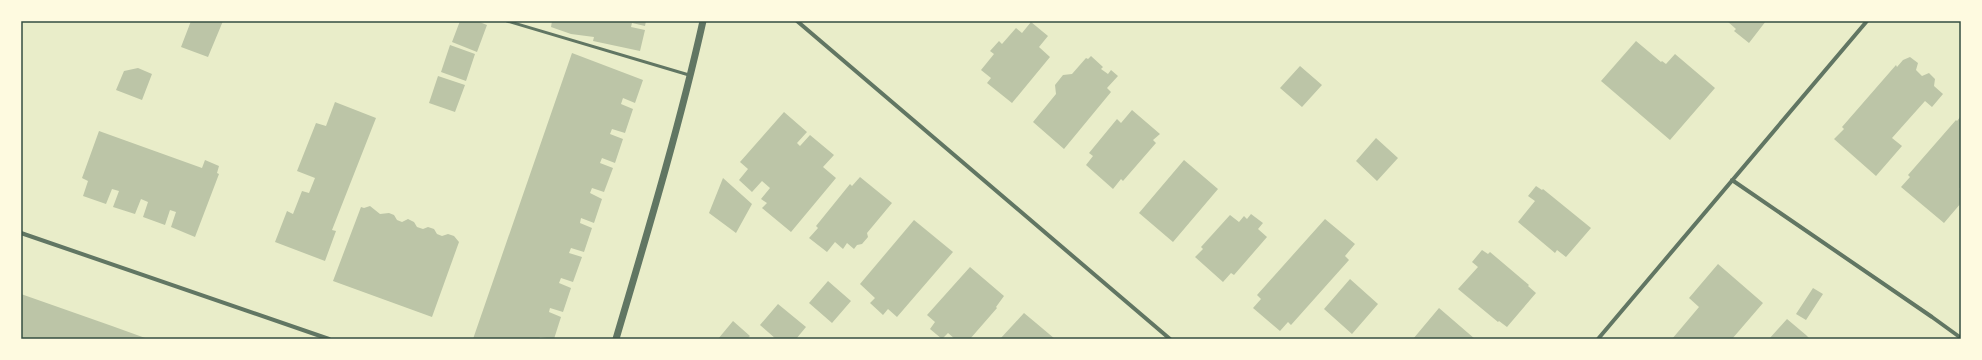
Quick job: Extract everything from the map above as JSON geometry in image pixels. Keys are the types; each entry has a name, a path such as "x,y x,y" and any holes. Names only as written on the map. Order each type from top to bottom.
{"street":[{"path":"616,339 691,76 703,21"},
{"path":"797,21 1170,339"},
{"path":"1598,339 1867,21"},
{"path":"1732,180 1961,338"},
{"path":"21,233 329,339"}],"lane":[{"path":"507,21 691,76"}],"building":[{"path":"191,21 223,21 208,57 181,47"},
{"path":"460,21 477,21 487,25 477,52 452,42"},
{"path":"552,21 646,21 645,26 632,23 631,27 645,30 640,51 593,41 594,37 571,34 551,27"},
{"path":"1727,21 1766,21 1749,43 1734,31 1736,29"},
{"path":"1031,22 1048,36 1039,47 1050,57 1012,103 987,83 991,78 981,70 994,54 990,51 999,41 1002,44 1016,28 1022,33"},
{"path":"1636,41 1661,62 1662,61 1666,64 1675,54 1715,88 1670,140 1601,81"},
{"path":"450,45 475,54 466,81 441,72"},
{"path":"572,53 643,80 635,103 623,98 621,104 633,109 625,133 612,129 610,134 623,139 615,163 602,158 600,163 613,168 604,192 592,188 590,193 602,199 594,223 581,218 580,223 592,228 584,252 571,248 569,253 582,257 573,282 561,278 559,283 571,288 563,312 550,308 549,312 561,317 554,339 540,337 539,339 473,339"},
{"path":"1091,56 1103,67 1101,69 1108,74 1111,70 1118,76 1107,88 1111,92 1064,149 1033,122 1056,94 1055,85 1063,75 1072,74 1086,58 1088,59"},
{"path":"1910,57 1918,63 1916,70 1922,76 1929,73 1935,79 1934,86 1943,94 1932,107 1925,101 1892,138 1902,146 1876,176 1834,139 1844,129 1842,127 1896,65 1897,67 1903,60"},
{"path":"1300,66 1322,85 1302,107 1280,88"},
{"path":"138,68 152,74 142,100 116,90 124,71"},
{"path":"438,76 465,85 455,112 429,103"},
{"path":"335,102 376,118 332,230 336,231 325,261 275,242 287,211 293,214 302,191 309,193 315,178 297,171 316,123 326,126"},
{"path":"1132,110 1160,134 1153,140 1156,143 1123,181 1121,179 1113,189 1086,165 1093,156 1089,153 1117,119 1121,123"},
{"path":"784,112 807,132 797,143 800,146 810,135 834,155 823,167 836,178 791,232 762,208 767,203 761,199 770,188 762,181 752,192 739,180 748,169 740,162"},
{"path":"1961,116 1961,187 1959,189 1961,191 1961,203 1944,223 1901,187 1910,177 1908,175"},
{"path":"99,131 202,168 205,160 219,166 217,173 219,174 195,237 171,227 176,212 170,210 165,225 143,217 148,202 141,199 135,214 113,207 119,191 112,189 106,204 83,196 88,181 82,178"},
{"path":"1376,138 1398,158 1377,181 1356,161"},
{"path":"1184,160 1218,189 1173,242 1139,213"},
{"path":"860,177 892,203 867,233 868,237 862,244 857,245 854,249 847,243 843,249 835,242 827,252 809,238 818,228 816,226 850,184 852,186"},
{"path":"723,178 752,204 736,233 709,213"},
{"path":"1536,186 1542,190 1543,189 1591,228 1566,257 1557,250 1555,253 1518,222 1535,201 1528,196"},
{"path":"370,206 380,214 389,213 394,215 397,220 402,222 408,219 414,222 417,227 423,229 428,227 434,229 437,234 442,236 448,234 454,236 459,242 432,317 333,281 361,207 364,208"},
{"path":"1251,214 1263,223 1258,229 1267,237 1234,275 1231,273 1223,282 1195,257 1203,249 1201,247 1230,215 1239,222 1244,216 1247,219"},
{"path":"1325,219 1355,244 1345,256 1349,260 1291,325 1288,322 1280,331 1253,308 1261,299 1257,295"},
{"path":"914,220 953,252 897,317 888,309 883,315 870,303 875,298 860,284"},
{"path":"1482,250 1488,254 1490,252 1529,285 1528,286 1536,293 1507,327 1499,321 1498,322 1458,289 1478,267 1472,262"},
{"path":"1718,264 1763,303 1732,339 1672,339 1699,307 1689,298"},
{"path":"970,267 1004,296 996,307 997,308 970,339 955,339 948,333 942,339 930,329 935,322 927,315"},
{"path":"1350,279 1378,304 1352,334 1324,309"},
{"path":"828,281 851,301 832,323 809,303"},
{"path":"1813,288 1823,294 1806,320 1796,314"},
{"path":"21,294 112,326 148,339 21,339"},
{"path":"778,304 806,327 796,339 776,339 760,325"},
{"path":"1439,308 1475,339 1413,339"},
{"path":"1024,313 1036,323 1055,339 1000,339"},
{"path":"1787,319 1806,335 1810,339 1769,339"},
{"path":"733,321 750,336 747,339 718,339"}]}
